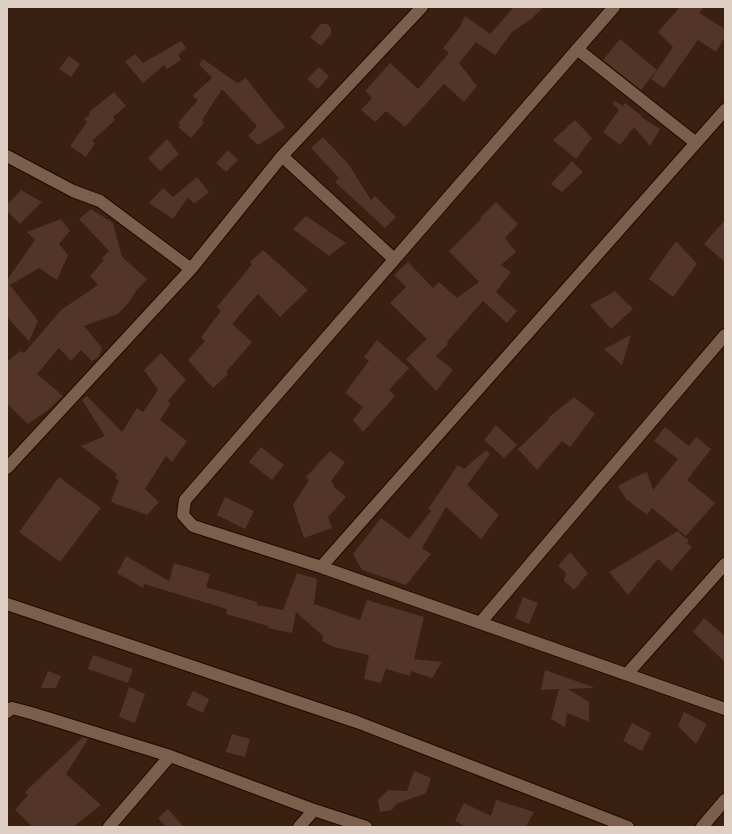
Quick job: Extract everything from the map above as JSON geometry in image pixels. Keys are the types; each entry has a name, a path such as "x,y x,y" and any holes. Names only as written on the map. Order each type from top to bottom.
{"street":[{"path":"7,468 191,269 282,156 422,7"},
{"path":"614,7 185,500 183,515 193,526 321,567 725,709"},
{"path":"577,49 696,143"},
{"path":"321,567 725,110"},
{"path":"7,156 73,191 100,201 191,269"},
{"path":"282,156 394,259"},
{"path":"480,623 725,335"},
{"path":"627,674 725,564"},
{"path":"7,604 357,722 628,827"},
{"path":"7,712 12,708 31,713 170,756 314,810 366,827"},
{"path":"109,827 170,756"},
{"path":"702,827 725,800"},
{"path":"300,827 314,810"}],"building":[{"path":"514,7 544,7 531,19 512,32 495,55 476,42 459,63 477,86 464,102 444,84 405,127 386,111 375,122 361,110 372,98 365,91 390,63 418,89 449,53 443,48 460,27 465,16 490,34"},
{"path":"680,7 704,7 699,13 725,29 725,37 716,52 698,40 664,88 651,79 673,47 658,32"},
{"path":"321,24 327,24 331,28 331,34 321,46 310,37"},
{"path":"620,39 657,70 641,90 603,60"},
{"path":"181,41 186,48 178,55 181,60 167,69 164,65 143,83 125,62 135,54 143,63"},
{"path":"69,56 80,64 71,77 59,69"},
{"path":"203,59 237,83 246,78 285,128 258,145 248,136 257,126 222,89 202,120 204,123 191,138 178,127 180,125 178,123 198,100 192,96 212,78 199,64"},
{"path":"319,67 329,76 318,89 307,79"},
{"path":"114,92 126,106 113,117 115,120 92,141 95,143 86,157 70,146 87,122 84,119 90,114 89,112"},
{"path":"615,101 623,106 625,103 642,116 641,117 660,129 650,146 634,127 620,145 603,132 619,110 613,104"},
{"path":"575,120 592,138 576,159 553,140"},
{"path":"323,137 349,165 371,200 375,196 396,217 385,228 335,182 339,178 311,148"},
{"path":"167,139 179,154 160,171 148,158"},
{"path":"228,150 238,160 226,172 216,163"},
{"path":"572,161 583,172 562,192 551,184"},
{"path":"197,177 209,192 194,204 188,197 173,219 149,203 163,188 173,197"},
{"path":"21,190 42,202 20,224 7,211 7,205"},
{"path":"496,202 518,224 505,238 516,252 501,265 511,272 496,292 517,311 507,323 483,301 447,342 448,344 436,356 453,370 436,391 406,359 427,339 390,303 406,287 394,275 408,262 433,288 439,282 457,298 479,282 449,251"},
{"path":"91,209 113,223 122,257 147,279 118,314 84,326 102,348 99,357 92,361 81,350 71,361 59,348 37,374 63,396 46,412 28,424 7,404 7,362 20,351 24,353 61,310 98,285 90,276 104,260 102,258 109,251 79,219"},
{"path":"306,216 346,243 329,256 293,229"},
{"path":"61,219 70,231 59,244 68,255 57,280 39,268 10,285 38,321 29,341 7,317 7,280 35,240 27,232"},
{"path":"725,220 725,262 704,244"},
{"path":"676,241 697,264 673,297 649,279"},
{"path":"263,250 308,290 280,317 258,294 232,324 252,342 226,372 228,374 213,388 188,360 205,341 201,337 221,311 217,307 252,264 250,262"},
{"path":"615,291 633,309 611,329 590,305"},
{"path":"631,335 622,365 604,349"},
{"path":"377,340 409,368 389,390 395,396 363,432 353,420 363,407 345,393 369,361 364,357"},
{"path":"161,353 186,380 168,401 171,403 160,420 187,441 172,462 166,456 145,489 159,502 147,515 111,502 119,480 115,478 117,474 81,446 105,436 82,400 87,396 122,432 137,408 143,412 158,390 144,370"},
{"path":"574,397 595,414 570,447 562,441 537,470 518,449 549,419 548,418"},
{"path":"496,425 517,445 504,458 484,440"},
{"path":"665,427 689,446 696,437 711,449 687,480 715,503 686,536 652,508 647,515 626,499 618,486 647,472 653,490 678,459 654,441"},
{"path":"261,447 284,465 272,480 249,462"},
{"path":"486,450 490,454 467,485 499,515 481,539 446,507 422,548 431,554 406,585 362,570 353,554 381,518 409,539 431,511 428,509 458,465 464,469"},
{"path":"330,451 345,462 331,481 334,484 333,486 346,497 328,517 332,528 304,538 293,505 309,480 306,477"},
{"path":"59,477 101,508 60,562 19,532"},
{"path":"225,497 254,511 245,529 217,515"},
{"path":"678,531 689,540 687,543 692,547 671,571 658,559 628,595 609,572"},
{"path":"570,552 588,573 574,590 564,581 566,573 558,566"},
{"path":"126,556 169,581 174,563 210,574 206,587 257,602 257,605 283,610 297,573 317,579 314,604 360,620 367,600 424,617 414,659 442,662 432,678 411,671 410,676 386,669 381,683 364,679 369,655 334,647 322,641 323,636 296,612 292,633 268,628 268,626 226,614 227,609 144,584 143,588 117,573"},
{"path":"523,597 538,603 529,624 515,618"},
{"path":"704,618 725,636 725,662 693,632"},
{"path":"93,655 133,669 128,683 88,669"},
{"path":"545,670 593,687 568,689 589,702 589,722 567,713 565,727 551,719 559,689 541,690"},
{"path":"48,671 61,676 56,688 41,688"},
{"path":"129,687 145,694 135,723 119,717"},
{"path":"193,691 209,699 203,713 186,705"},
{"path":"684,712 707,724 696,744 678,726"},
{"path":"632,723 651,733 642,751 623,741"},
{"path":"232,734 250,739 245,757 226,752"},
{"path":"83,737 88,739 66,774 101,805 73,827 33,827 15,810 28,795 25,792"},
{"path":"414,771 431,778 427,793 396,804 392,810 380,812 378,800 388,790 407,791"},
{"path":"496,800 534,812 526,827 467,827 455,821 464,803 491,816"},
{"path":"168,809 184,827 166,827 158,818"}]}
